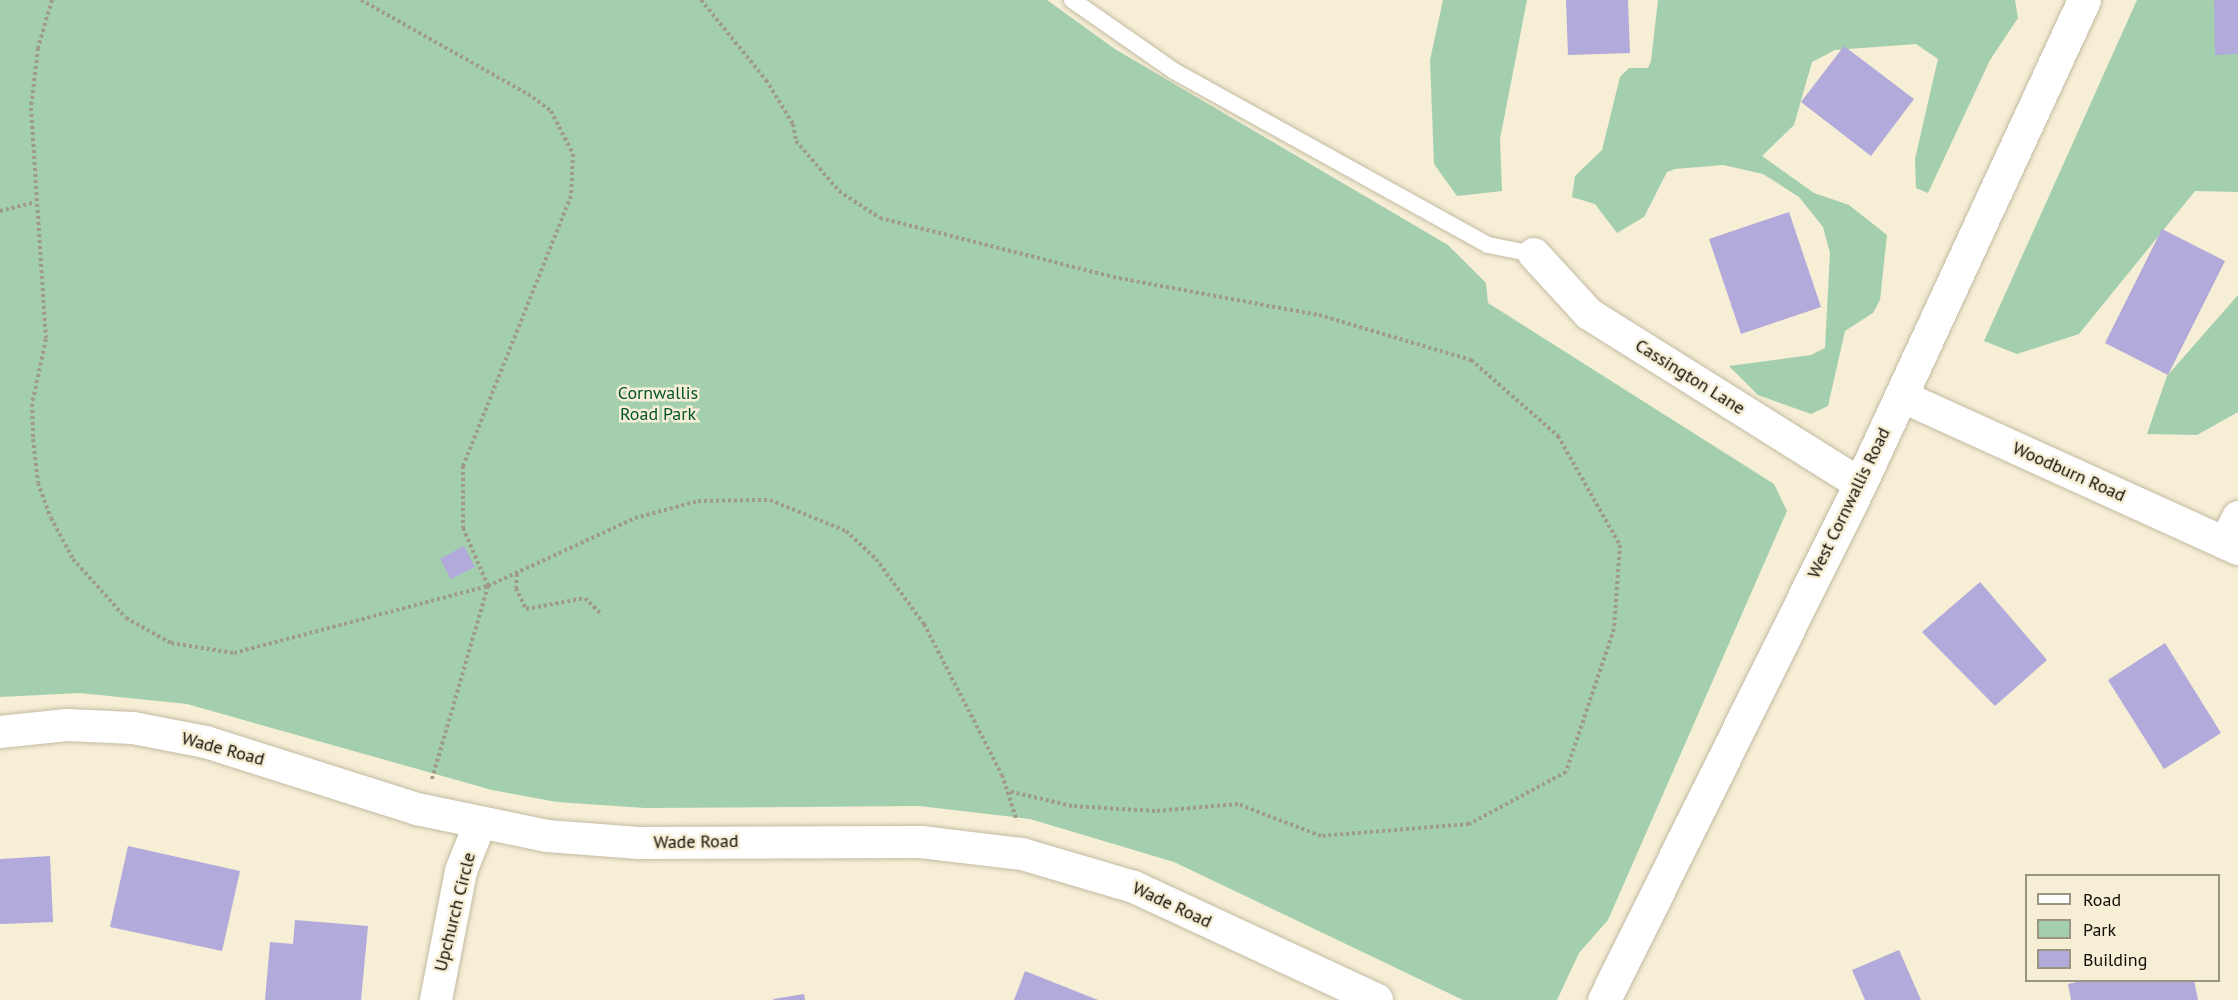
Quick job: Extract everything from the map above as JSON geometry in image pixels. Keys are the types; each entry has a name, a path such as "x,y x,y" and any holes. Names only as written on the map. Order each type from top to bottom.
{"street":[{"name":"West Cornwallis Road","path":"1604,1000 1860,484 2084,0"},
{"name":"Cassington Lane","path":"1533,254 1589,314 1860,484"},
{"name":"Woodburn Road","path":"1901,396 2234,536"},
{"name":"Wade Road","path":"0,732 67,725 133,728 206,742 479,826 639,843 921,842 1022,854 1134,888 1377,1000"},
{"name":"Upchurch Circle","path":"436,1000 462,871 479,826"}],"lane":[{"path":"1072,0 1174,72 1488,245 1533,254"}],"path":[{"path":"52,0 38,48 31,108 35,202 46,339 32,404 38,483 73,559 126,618 171,643 234,653 488,586 635,518 698,501 770,500 846,531 876,559 924,624 1008,791 1017,821"},
{"path":"361,0 528,94 551,111 573,154 571,196 463,466 463,528 488,586 432,779"},
{"path":"701,0 719,29 766,80 793,124 796,141 839,191 880,218 1113,278 1319,315 1471,360 1558,436 1620,545 1614,629 1566,772 1470,824 1321,836 1238,804 1155,811 1072,806 1008,791"},
{"path":"0,212 35,202"},
{"path":"517,574 516,588 526,609 585,598 602,615"}],"green space":[{"name":"Cornwallis Road Park","path":"0,0 1047,0 1115,49 1448,245 1486,283 1488,303 1774,484 1787,511 1608,920 1579,953 1557,1000 1463,1000 1174,862 1030,819 919,806 645,808 557,802 492,790 187,704 80,693 0,697"},
{"path":"1443,0 1527,0 1500,139 1502,191 1457,196 1434,164 1430,60"},
{"path":"1658,0 2015,0 2018,18 1990,60 1928,193 1916,188 1915,159 1938,59 1916,44 1835,50 1812,62 1794,125 1762,156 1814,193 1849,205 1887,235 1880,300 1873,313 1845,331 1828,406 1811,414 1758,395 1729,366 1811,355 1825,348 1830,253 1823,227 1799,197 1763,174 1723,165 1675,169 1667,172 1644,217 1617,233 1595,204 1572,197 1575,176 1602,150 1620,77 1629,68 1648,68 1651,61"},
{"path":"2137,0 2238,0 2238,192 2195,191 2079,334 2017,354 1984,341"},
{"path":"2238,295 2238,412 2197,435 2147,434 2167,376"}],"building":[{"path":"1566,0 1628,0 1630,53 1568,55"},
{"path":"2214,0 2238,0 2238,54 2215,55"},
{"path":"1844,46 1914,99 1871,156 1801,102"},
{"path":"1789,212 1821,307 1741,334 1709,239"},
{"path":"2162,229 2225,261 2168,375 2105,343"},
{"path":"464,546 475,567 451,579 440,559"},
{"path":"1980,582 2047,660 1995,706 1922,632"},
{"path":"2165,643 2221,733 2164,769 2108,680"},
{"path":"128,846 240,871 222,951 110,927"},
{"path":"50,856 53,922 0,924 0,859"},
{"path":"295,920 368,926 361,1000 265,1000 270,942 293,944"},
{"path":"1899,950 1921,1000 1865,1000 1852,970"},
{"path":"1025,971 1098,1000 1014,1000"},
{"path":"2077,982 2194,982 2198,1000 2071,1000 2068,984"},
{"path":"804,994 805,1000 773,999"}]}
